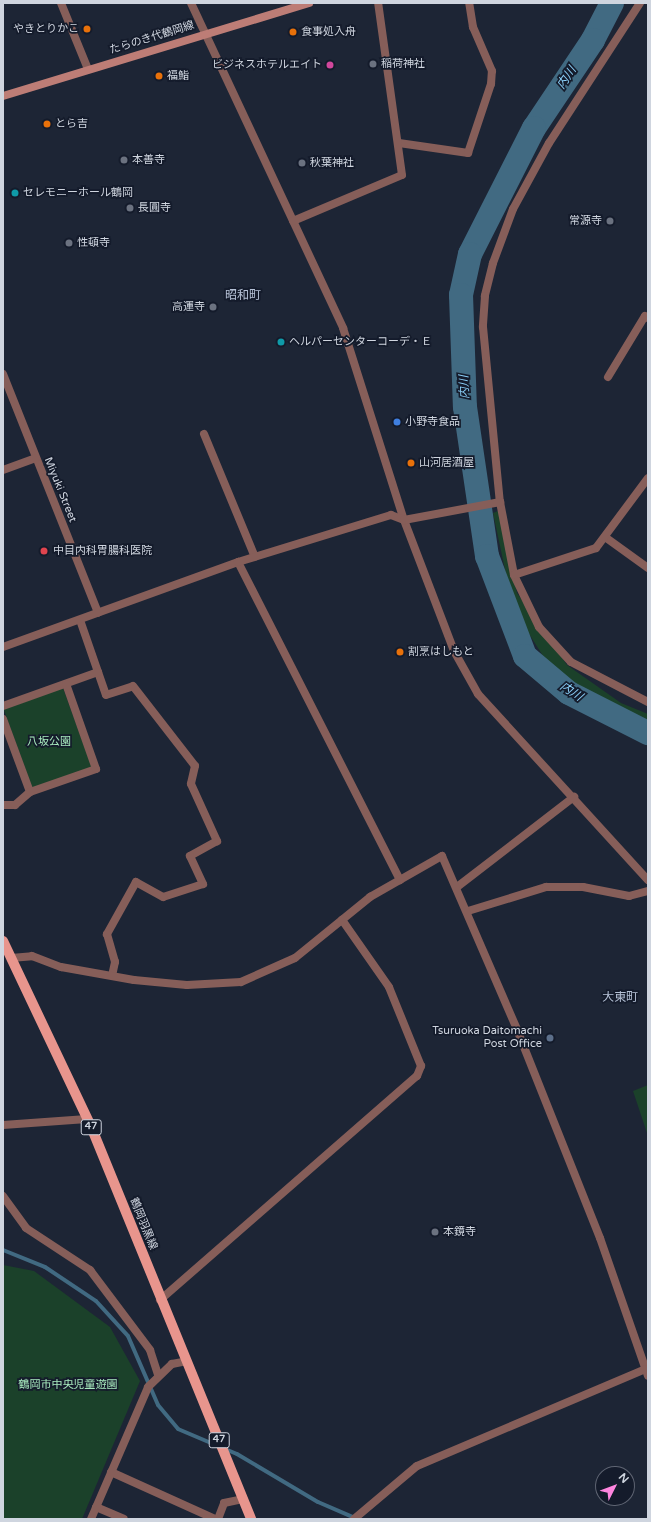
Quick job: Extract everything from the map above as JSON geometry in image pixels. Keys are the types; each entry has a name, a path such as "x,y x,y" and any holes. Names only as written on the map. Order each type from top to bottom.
{"main road":[{"name":"たらのき代鶴岡線","path":"3,96 206,32 309,3"},
{"name":"鶴岡羽黒線","path":"3,941 88,1119 160,1300 187,1361 251,1519"}],"street":[{"path":"61,3 88,69"},
{"path":"191,3 206,32 344,328 404,520 454,651 478,694 574,797 648,880"},
{"path":"293,220 402,175 399,143 378,3"},
{"path":"399,143 468,153 491,84 492,71 474,27 469,3"},
{"path":"640,3 549,143 513,209 493,263 485,296 483,328 500,502 514,575 539,627 571,662 648,702"},
{"path":"608,377 645,316 648,318"},
{"name":"Miyuki Street","path":"3,374 98,613"},
{"path":"204,434 255,556"},
{"path":"3,470 36,458"},
{"path":"514,575 596,548 648,478"},
{"path":"3,647 255,556 391,515 404,520 460,512 500,502"},
{"path":"605,537 648,568"},
{"path":"238,562 400,880"},
{"path":"80,620 106,695 132,686 195,766 191,784 217,841 190,856 203,884 163,897 136,882 107,934 115,962 112,976"},
{"path":"3,706 98,672"},
{"path":"3,805 15,804 30,792 96,769 66,684"},
{"path":"3,719 30,792"},
{"path":"457,888 574,797"},
{"path":"11,958 32,956 61,967 112,976 187,985 241,982 295,958 370,897 442,856 468,911 600,1238 647,1368 417,1466 354,1519"},
{"path":"468,911 546,887 583,887 628,896 648,891"},
{"path":"160,1300 419,1071 421,1066 389,987 342,920"},
{"path":"3,1126 88,1119"},
{"path":"3,1196 26,1228 90,1270 150,1350 158,1375"},
{"path":"91,1519 148,1387 158,1375 172,1364 187,1361"},
{"path":"111,1472 217,1519 224,1503 243,1499"},
{"path":"96,1507 124,1519"}],"green space":[{"path":"498,511 517,593 567,665 621,703 648,714 648,725 595,700 555,675 526,629 510,593 493,513"},
{"name":"八坂公園","path":"63,688 92,767 33,788 4,710"},
{"path":"648,1085 648,1136 633,1091"},
{"name":"鶴岡市中央児童遊園","path":"3,1265 34,1271 110,1327 140,1381 82,1519 3,1519"}],"waterway":[{"name":"内川","path":"612,3 593,40 534,128 470,254 461,295 465,407 487,556 525,656 569,693 648,733"},
{"path":"3,1250 45,1267 96,1301 128,1336 158,1405 178,1429 237,1454 318,1502 355,1518"}],"place":[{"name":"やきとりかこ","path":"87,29"},
{"name":"食事処入舟","path":"293,32"},
{"name":"稲荷神社","path":"373,64"},
{"name":"ビジネスホテルエイト","path":"330,65"},
{"name":"福鮨","path":"159,76"},
{"name":"とら吉","path":"47,124"},
{"name":"本善寺","path":"124,160"},
{"name":"秋葉神社","path":"302,163"},
{"name":"セレモニーホール鶴岡","path":"15,193"},
{"name":"長圓寺","path":"130,208"},
{"name":"常源寺","path":"610,221"},
{"name":"性頓寺","path":"69,243"},
{"name":"高運寺","path":"213,307"},
{"name":"ヘルパーセンターコーデ・Ｅ","path":"281,342"},
{"name":"小野寺食品","path":"397,422"},
{"name":"山河居酒屋","path":"411,463"},
{"name":"中目内科胃腸科医院","path":"44,551"},
{"name":"割烹はしもと","path":"400,652"},
{"name":"Tsuruoka Daitomachi Post Office","path":"550,1038"},
{"name":"本鏡寺","path":"435,1232"}],"district":[{"name":"昭和町","path":"243,296"},
{"name":"大東町","path":"620,998"}]}
